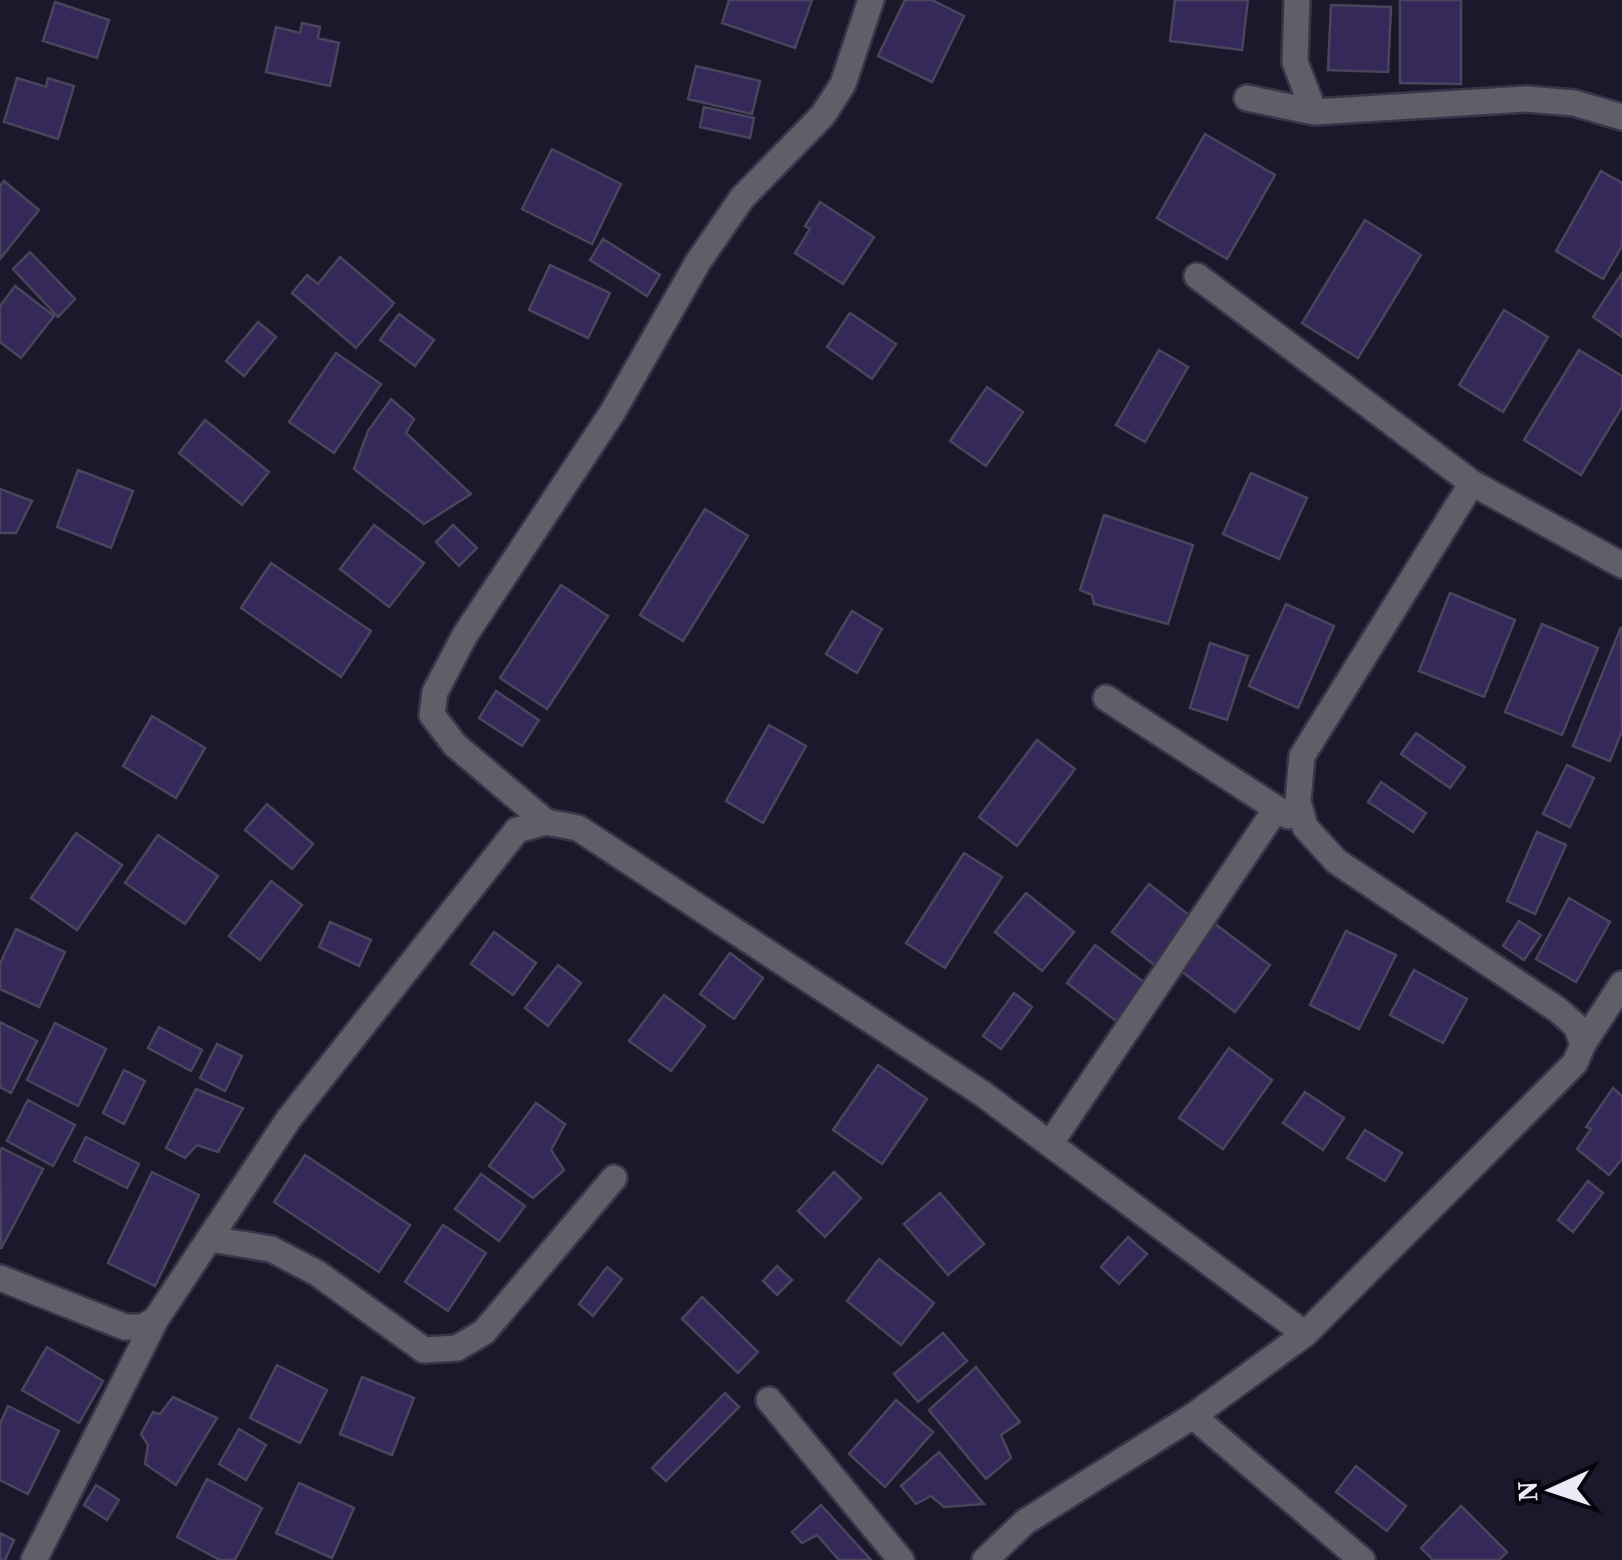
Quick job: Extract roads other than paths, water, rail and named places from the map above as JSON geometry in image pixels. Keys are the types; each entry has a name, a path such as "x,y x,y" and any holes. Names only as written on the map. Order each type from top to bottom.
{"street":[{"path":"546,822 455,745 432,714 435,692 465,635 612,413 698,262 742,198 822,115 842,84 871,0"},
{"path":"1297,0 1295,62 1314,112"},
{"path":"1247,98 1314,112 1526,98 1574,103 1622,116"},
{"path":"1197,276 1472,483 1622,566"},
{"path":"1305,827 1298,801 1302,756 1472,483"},
{"path":"1106,698 1305,827 1336,862 1558,1010 1576,1026 1583,1044"},
{"path":"1050,1144 1276,808"},
{"path":"34,1560 156,1320 288,1120 518,830 546,822 578,828 984,1094 1305,1334"},
{"path":"985,1560 1026,1522 1193,1416 1305,1334 1574,1063 1583,1044 1613,1012 1622,984"},
{"path":"210,1238 271,1249 317,1273 424,1350 457,1348 484,1332 614,1178"},
{"path":"0,1278 125,1327 143,1327 156,1320"},
{"path":"769,1400 900,1560"},
{"path":"1193,1416 1362,1560"}]}
